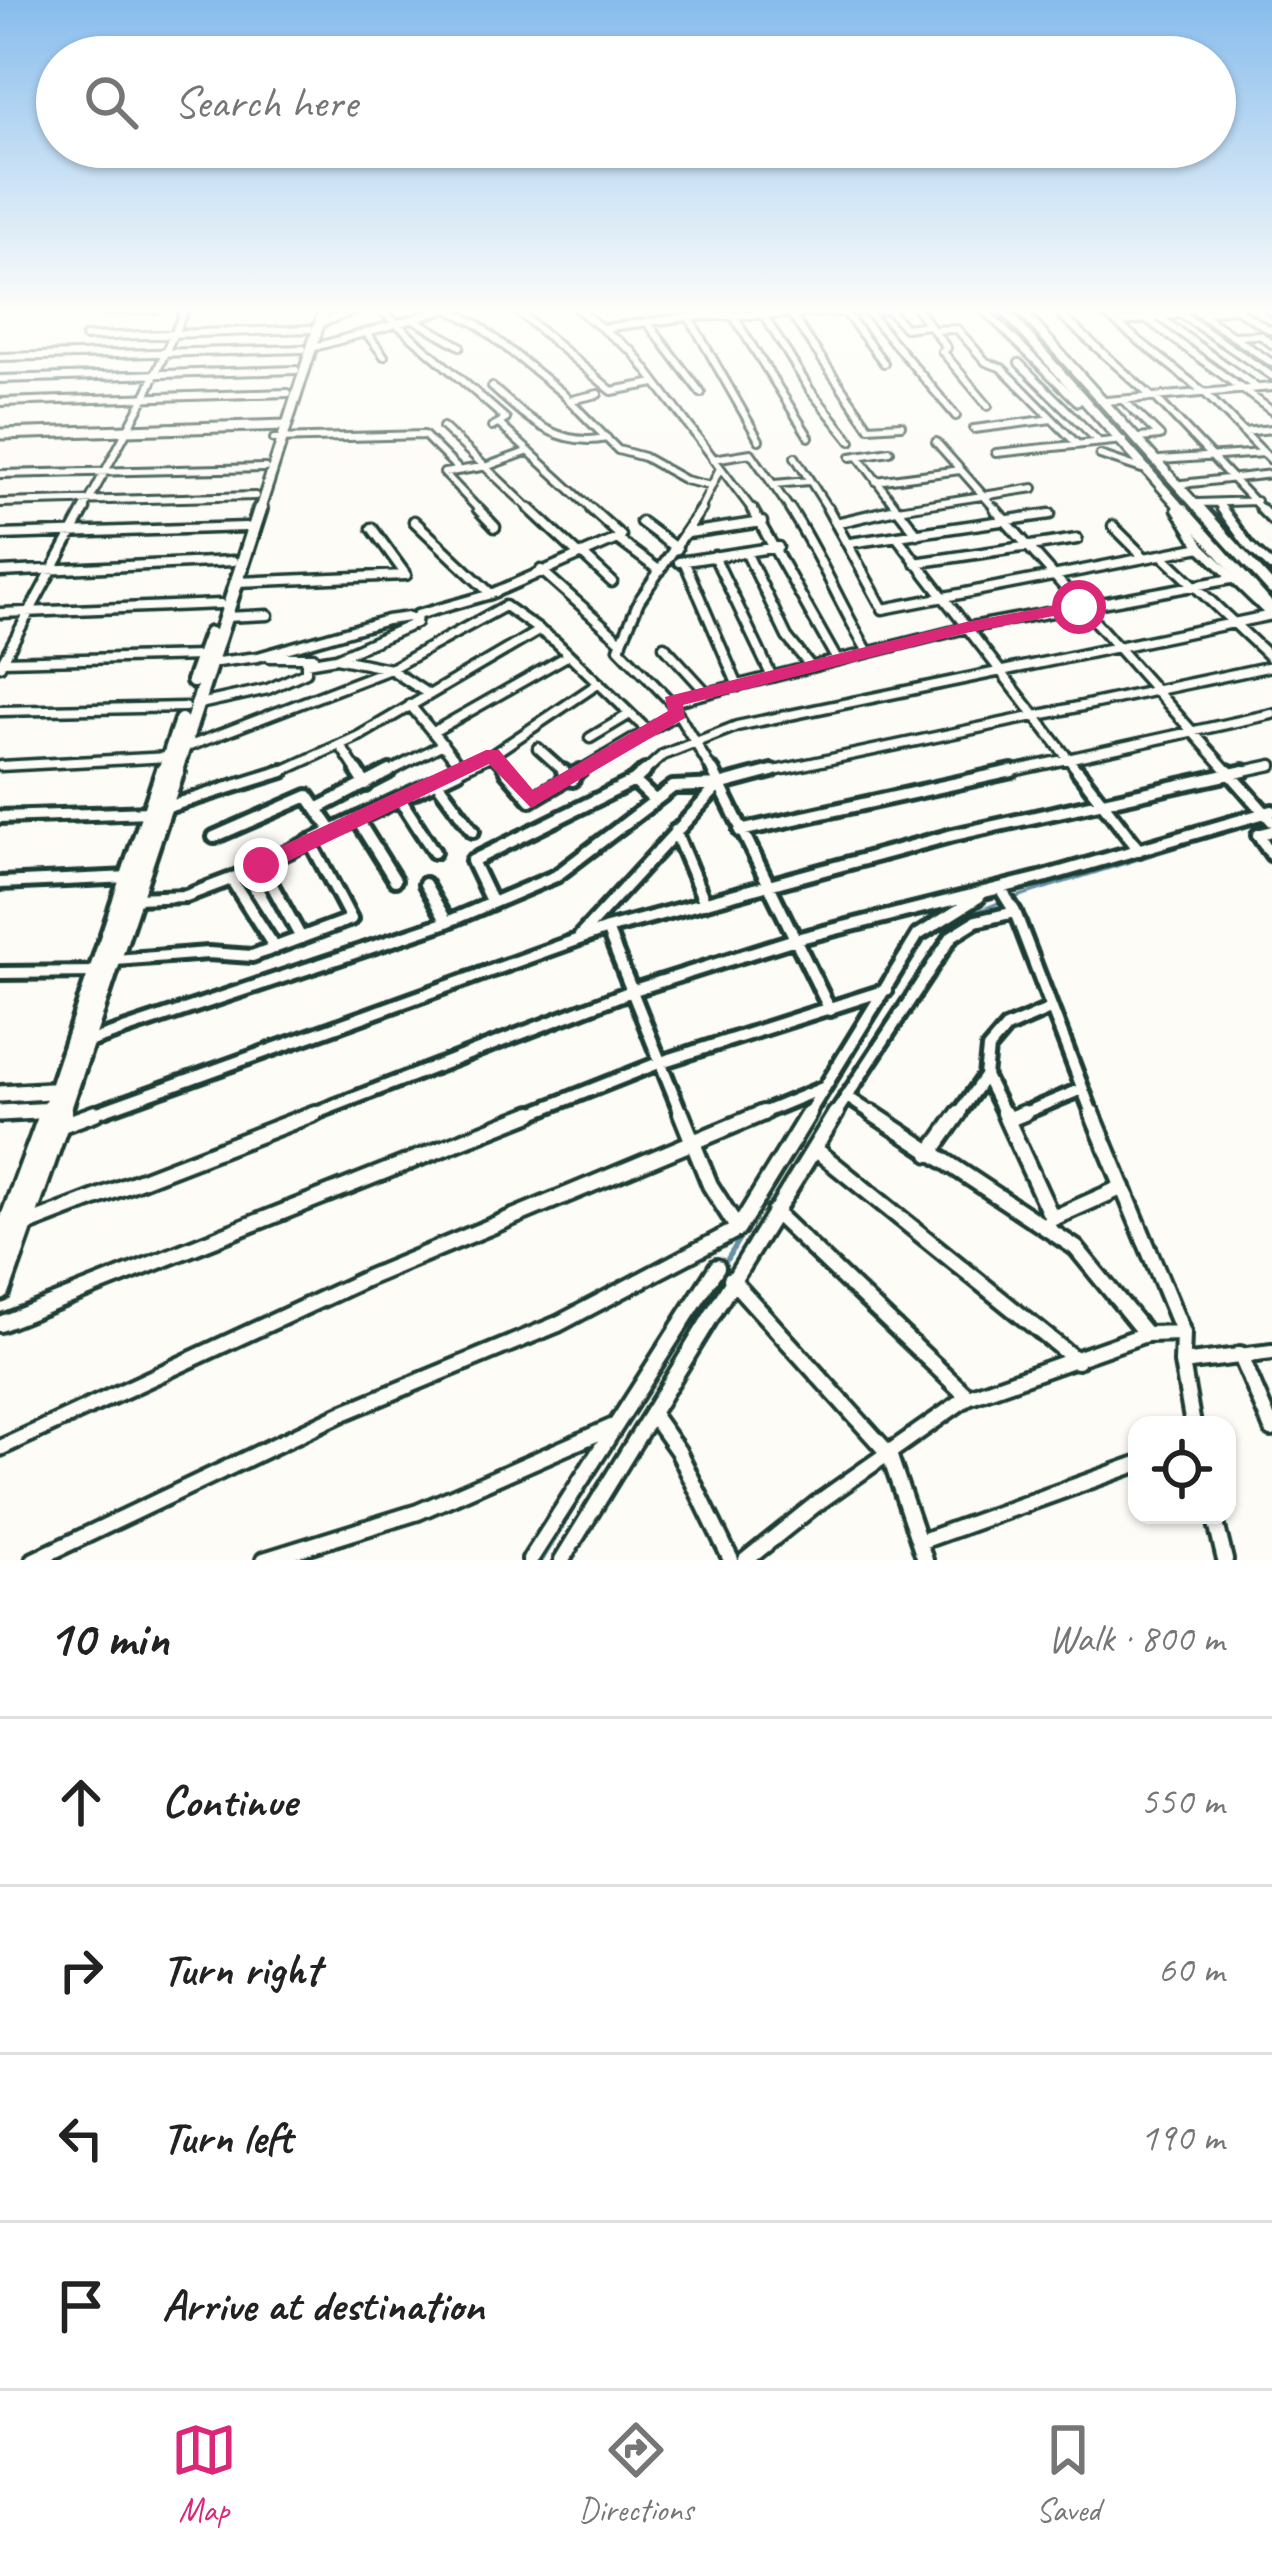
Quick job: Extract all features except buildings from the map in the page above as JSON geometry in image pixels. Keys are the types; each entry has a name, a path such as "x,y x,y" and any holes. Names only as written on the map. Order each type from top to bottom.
{"main road":[{"path":"223,610 233,561 292,382"},
{"path":"0,1289 97,972 236,582 296,382"},
{"path":"0,437 279,432"},
{"path":"0,1248 88,1042 136,898 157,810"},
{"path":"0,1094 58,1106"},
{"path":"0,1113 58,1106"}],"street":[{"path":"152,382 2,660 336,658 390,669 428,694"},
{"path":"416,623 417,615 491,594 621,536 495,426 506,419 461,382"},
{"path":"548,382 618,450 645,453 684,484 711,486"},
{"path":"601,382 612,391 655,383 762,522 837,660"},
{"path":"692,382 701,393"},
{"path":"725,382 759,440"},
{"path":"772,382 809,436"},
{"path":"805,382 850,441"},
{"path":"837,382 869,428 901,425"},
{"path":"927,382 956,416"},
{"path":"968,382 988,406"},
{"path":"1014,382 1076,442"},
{"path":"1037,382 1097,440"},
{"path":"492,903 472,861 634,781 663,754 737,726 1272,616 1123,440 1059,382"},
{"path":"1066,382 1083,402"},
{"path":"1088,382 1272,589"},
{"path":"1137,382 1272,520"},
{"path":"1191,382 1266,450 1272,461"},
{"path":"1235,382 1272,410"},
{"path":"1250,382 1258,388"},
{"path":"492,387 560,441 607,438"},
{"path":"1106,401 1272,387"},
{"path":"0,402 288,393"},
{"path":"571,400 598,394"},
{"path":"1124,400 1160,436 1139,438"},
{"path":"1059,404 1083,402"},
{"path":"974,429 1053,419"},
{"path":"443,427 612,582"},
{"path":"1243,432 1272,429"},
{"path":"279,432 424,435 457,468"},
{"path":"996,453 1123,440"},
{"path":"23,1226 634,990 793,940 1270,815 936,442"},
{"path":"1160,460 1266,450"},
{"path":"495,527 444,472 488,466 529,451"},
{"path":"890,451 855,456 917,534"},
{"path":"716,463 751,453 816,549 836,598 868,652"},
{"path":"1100,455 1138,465 1165,489 1201,547 1272,610"},
{"path":"795,457 850,543 883,609 940,594 1201,547"},
{"path":"716,463 711,494 640,601 620,648 671,702 698,741 830,1010"},
{"path":"0,474 265,468"},
{"path":"876,481 961,470"},
{"path":"1182,484 1272,474"},
{"path":"774,484 809,481"},
{"path":"836,524 898,508 1034,488"},
{"path":"0,503 255,496"},
{"path":"1197,503 1256,501"},
{"path":"1219,503 1272,567"},
{"path":"850,543 1050,514"},
{"path":"414,520 491,594"},
{"path":"640,522 677,549"},
{"path":"688,533 762,522"},
{"path":"1113,526 1145,558"},
{"path":"0,535 245,527"},
{"path":"236,582 406,575 372,528"},
{"path":"897,538 1139,850"},
{"path":"617,539 664,567 778,547"},
{"path":"915,563 1077,539"},
{"path":"746,552 788,637 811,667"},
{"path":"714,556 772,677"},
{"path":"1162,556 1272,663"},
{"path":"0,572 233,561"},
{"path":"684,561 738,686"},
{"path":"541,570 622,642"},
{"path":"671,702 966,628 1237,578"},
{"path":"0,766 176,753 390,669 505,606 515,608 648,731"},
{"path":"0,613 223,610 268,615"},
{"path":"259,657 387,620 410,617 416,623"},
{"path":"0,711 190,706 268,689 307,672 306,664 336,658 416,623"},
{"path":"0,817 157,810 241,786 340,745 540,630"},
{"path":"664,646 707,693"},
{"path":"433,732 567,656"},
{"path":"88,1042 447,922 556,876 652,798 673,787 719,785 1272,663"},
{"path":"136,898 186,896 231,879 492,754 599,683"},
{"path":"410,705 462,769"},
{"path":"492,754 531,800 573,780 678,713"},
{"path":"590,738 630,714"},
{"path":"740,831 1272,714"},
{"path":"317,808 443,744"},
{"path":"340,745 366,785"},
{"path":"538,748 573,780"},
{"path":"58,1106 88,1113 608,929 949,836 1272,765"},
{"path":"634,781 652,798"},
{"path":"437,782 473,831"},
{"path":"578,938 719,785"},
{"path":"214,837 304,796 310,797 332,831"},
{"path":"400,799 434,852"},
{"path":"357,819 395,880"},
{"path":"675,830 705,903"},
{"path":"1272,831 1258,835 1272,855"},
{"path":"116,960 208,952 252,956 352,917 310,841"},
{"path":"261,865 301,938"},
{"path":"0,883 130,877"},
{"path":"231,879 275,948"},
{"path":"425,884 447,922"},
{"path":"994,890 1016,912 1050,1009 1183,1333 1182,1364 1191,1416"},
{"path":"34,1560 345,1412 558,1324 738,1229 918,935 994,890"},
{"path":"562,1560 654,1417 731,1279 952,936 976,921 1016,912"},
{"path":"608,929 710,1185 738,1229"},
{"path":"0,973 97,972"},
{"path":"0,1324 661,1062 886,990"},
{"path":"1047,1222 986,1076 988,1048 1006,1028 1050,1009"},
{"path":"930,1154 986,1076"},
{"path":"0,1448 367,1278 830,1084"},
{"path":"1007,1120 1082,1089"},
{"path":"846,1096 930,1154 1047,1222 1076,1248 1146,1334"},
{"path":"815,1149 1077,1361"},
{"path":"1047,1222 1124,1187"},
{"path":"774,1212 968,1397"},
{"path":"530,1560 717,1267"},
{"path":"731,1279 889,1454 925,1560"},
{"path":"746,1560 968,1397 1146,1334 1183,1333"},
{"path":"1182,1364 1272,1352"},
{"path":"1240,1354 1272,1429"},
{"path":"654,1417 678,1451 730,1560"},
{"path":"264,1560 418,1513 614,1426"},
{"path":"919,1542 1128,1467"},
{"path":"1216,1524 1225,1560"}],"waterway":[{"path":"1010,899 1265,820"},
{"path":"943,925 1001,902"},
{"path":"916,948 935,930"},
{"path":"816,1112 833,1084"},
{"path":"723,1266 774,1182"},
{"path":"542,1560 629,1417"}],"route":[{"path":"261,865 492,754 531,800 573,780 678,713 671,702 966,628 1079,607"}]}
